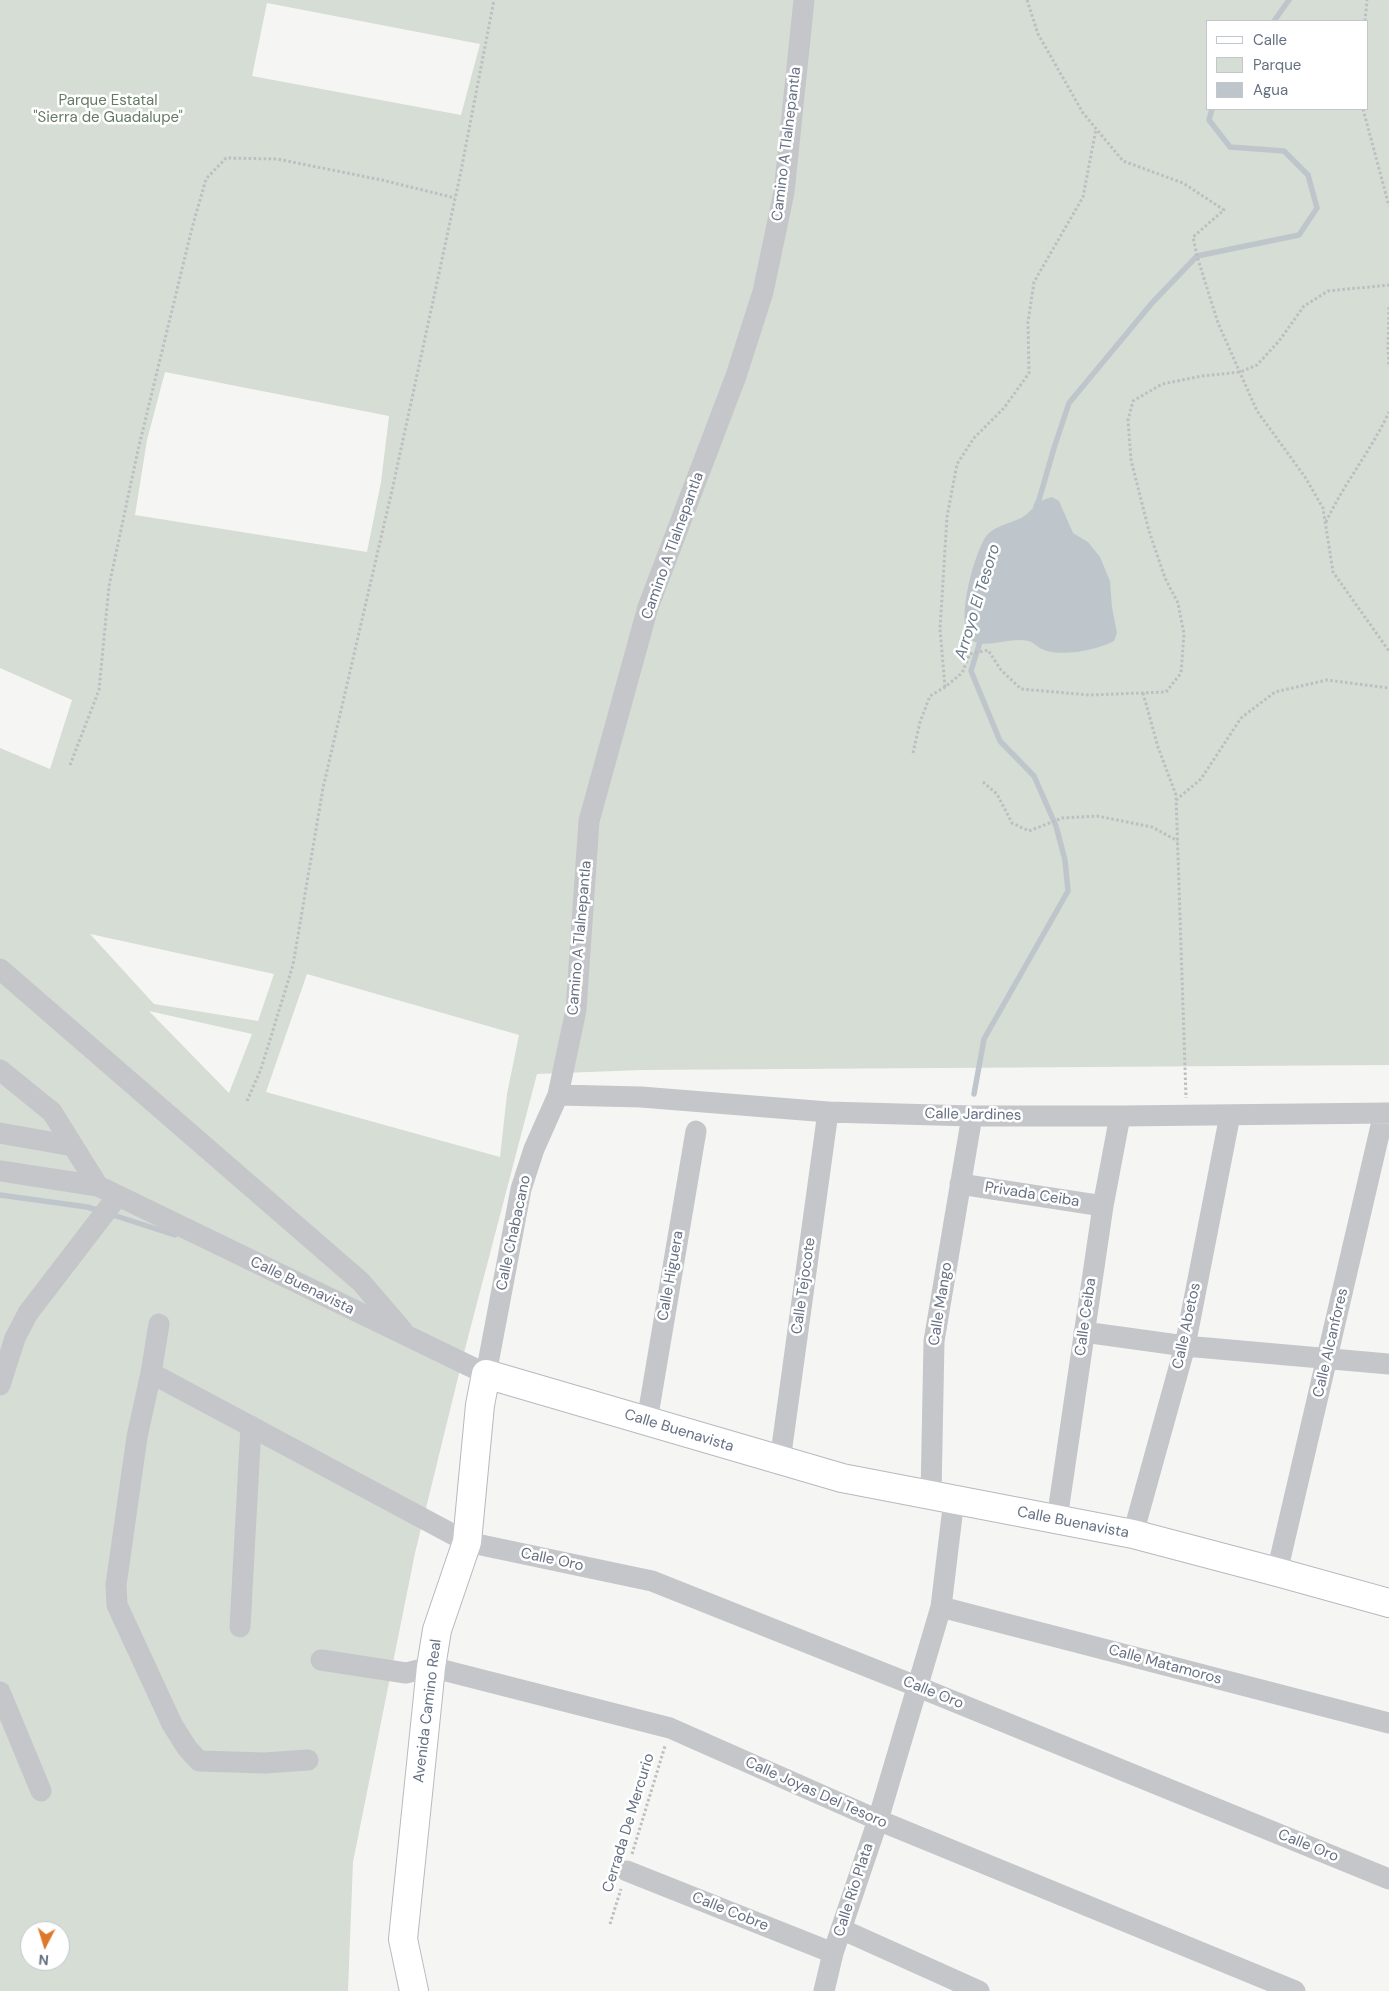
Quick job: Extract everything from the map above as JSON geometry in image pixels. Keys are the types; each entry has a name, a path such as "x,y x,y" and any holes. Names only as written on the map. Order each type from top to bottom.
{"street":[{"name":"Camino A Tlalnepantla","path":"558,1095 576,1010 589,821 648,607 736,376 763,292 784,192 804,0"},
{"path":"0,969 361,1282 408,1337"},
{"path":"0,1070 52,1112 98,1186"},
{"name":"Calle Jardines","path":"558,1095 641,1097 828,1112 972,1116 1186,1116 1387,1113"},
{"name":"Calle Chabacano","path":"486,1374 521,1189 534,1149 558,1095"},
{"name":"Calle Tejocote","path":"780,1461 828,1112"},
{"name":"Calle Alcanfores","path":"1277,1572 1387,1113"},
{"name":"Calle Abetos","path":"1133,1534 1184,1346 1230,1115"},
{"name":"Calle Mango","path":"942,1497 934,1341 972,1116"},
{"name":"Calle Ceiba","path":"1057,1519 1103,1206 1120,1116"},
{"name":"Calle Higuera","path":"647,1421 696,1131"},
{"path":"0,1133 73,1146"},
{"name":"Calle Buenavista","path":"0,1171 98,1186 486,1374 842,1478 1133,1534 1389,1604"},
{"name":"Privada Ceiba","path":"960,1184 1103,1206"},
{"path":"0,1385 15,1338 28,1313 117,1196"},
{"path":"159,1324 151,1373 137,1437 116,1584 117,1605 172,1724 187,1748 199,1761 265,1763 308,1760"},
{"path":"1084,1332 1184,1346 1389,1364"},
{"name":"Calle Oro","path":"151,1373 467,1542 652,1581 916,1686 1389,1879"},
{"name":"Avenida Camino Real","path":"414,1991 403,1939 432,1667 437,1630 467,1542 480,1406 486,1374"},
{"path":"240,1627 251,1426"},
{"name":"Calle Río Plata","path":"824,1991 833,1953 878,1820 916,1686 941,1607 942,1497"},
{"name":"Calle Matamoros","path":"941,1607 1389,1723"},
{"name":"Calle Joyas Del Tesoro","path":"321,1660 406,1673 432,1667 670,1728 878,1820 1295,1991"},
{"path":"0,1692 41,1791"},
{"name":"Calle Cobre","path":"627,1871 833,1953"},
{"path":"841,1929 979,1991"}],"path":[{"path":"247,1101 261,1069 293,964 323,788 393,486 455,198 494,0"},
{"path":"1026,0 1038,34 1083,113 1123,161 1182,183 1224,210 1193,237 1196,256 1218,323 1257,411 1305,477 1323,508 1333,572 1389,651"},
{"path":"1365,20 1367,0"},
{"path":"1363,110 1389,206"},
{"path":"945,687 940,629 947,517 957,464 974,438 1004,408 1029,373 1028,322 1034,282 1083,197 1096,128"},
{"path":"70,765 99,690 109,586 140,440 192,228 206,179 226,158 277,159 382,180 455,198"},
{"path":"913,753 920,722 930,696 962,673 970,654 988,650 1001,670 1022,689 1089,695 1166,692 1181,673 1184,634 1178,603 1166,578 1153,540 1131,460 1128,420 1133,401 1162,384 1202,376 1240,372 1257,365 1279,341 1304,306 1328,291 1389,285"},
{"path":"1389,307 1389,364"},
{"path":"1325,522 1336,500 1378,435 1389,412"},
{"path":"1176,800 1200,779 1241,718 1275,692 1327,680 1389,688"},
{"path":"1143,693 1158,747 1176,795 1186,1116"},
{"path":"984,782 998,794 1012,823 1029,831 1062,818 1097,816 1152,827 1178,841"},
{"name":"Cerrada De Mercurio","path":"610,1924 670,1728"}],"green space":[{"name":"Parque Estatal \"Sierra de Guadalupe\"","path":"0,0 1389,0 1389,1065 641,1070 537,1074 466,1345 415,1553 353,1862 348,1991 0,1991 0,748 50,769 72,700 0,668","holes":["267,3 480,44 461,115 252,76","165,372 389,416 381,482 367,552 135,515 147,440","90,934 274,974 258,1021 154,1004","307,974 519,1035 507,1094 500,1157 266,1092","149,1011 252,1034 229,1093"]}],"water":[{"path":"1052,497 1059,501 1073,533 1088,542 1100,557 1110,581 1117,633 1114,641 1090,650 1070,653 1044,650 1022,640 987,644 975,642 968,635 965,623 965,608 972,573 982,543 994,529 1021,518 1041,501"}],"waterway":[{"name":"Arroyo El Tesoro","path":"1275,20 1289,0"},
{"name":"Arroyo El Tesoro","path":"1036,506 1069,403 1152,303 1197,256 1299,235 1317,208 1308,175 1284,151 1230,147 1209,120 1212,110"},
{"name":"Arroyo El Tesoro","path":"974,1094 984,1039 1068,891 1065,860 1056,826 1034,776 1000,741 971,671 982,635"},
{"path":"0,1195 87,1207 101,1211"},
{"path":"110,1214 175,1235"}]}
